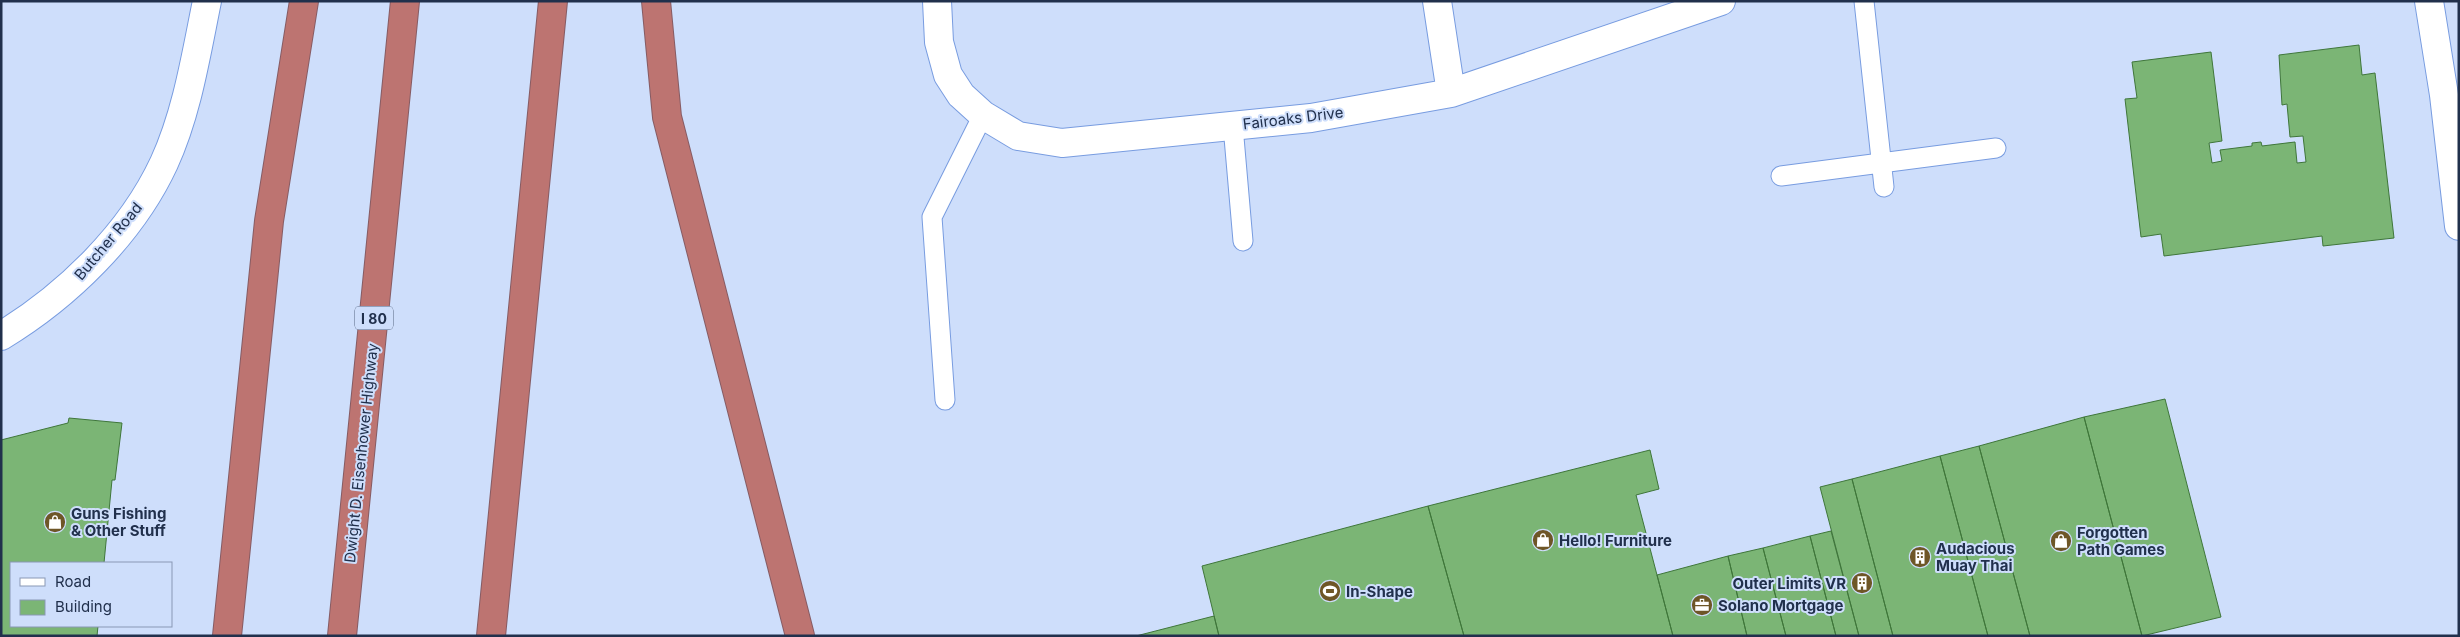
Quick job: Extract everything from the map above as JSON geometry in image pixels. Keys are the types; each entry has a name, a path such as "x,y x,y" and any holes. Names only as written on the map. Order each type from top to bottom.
{"highway":[{"path":"227,636 269,221 304,1"},
{"name":"Dwight D. Eisenhower Highway","path":"342,636 406,1"},
{"path":"491,636 554,1"},
{"path":"656,1 667,117 800,636"}],"street":[{"name":"Butcher Road","path":"1,336 36,315 69,288 116,235 143,200 164,163 182,114 207,1"},
{"name":"Fairoaks Drive","path":"937,1 940,42 948,75 961,95 983,115 1018,136 1062,144 1311,118 1451,93 1721,1"},
{"path":"1437,1 1451,93"},
{"path":"2425,2 2444,95 2459,226"}],"lane":[{"path":"1864,1 1884,187"},
{"path":"945,400 932,217 983,115"},
{"path":"1233,126 1243,241"},
{"path":"1781,176 1996,148"}],"building":[{"path":"2359,45 2362,75 2375,73 2394,238 2323,246 2322,236 2164,256 2161,234 2141,237 2125,99 2137,98 2132,62 2211,52 2222,141 2209,143 2212,163 2222,161 2220,150 2252,146 2252,143 2261,142 2262,146 2295,142 2297,163 2306,162 2303,136 2290,137 2287,104 2282,105 2279,55"},
{"path":"2165,399 2221,617 2142,636 2084,417"},
{"name":"Forgotten Path Games","path":"2084,417 2142,636 2030,636 1979,446"},
{"name":"Guns Fishing & Other Stuff","path":"69,418 122,423 115,480 112,480 104,562 10,562 10,627 98,627 97,636 1,636 1,440 68,423"},
{"path":"1979,446 2030,636 1988,636 1940,456"},
{"name":"Hello! Furniture","path":"1650,450 1659,489 1636,495 1673,636 1464,636 1428,506"},
{"name":"Audacious Muay Thai","path":"1940,456 1988,636 1893,636 1852,479"},
{"name":"Outer Limits VR","path":"1852,479 1893,636 1859,636 1820,487"},
{"name":"In-Shape","path":"1428,506 1464,636 1219,636 1202,566"},
{"path":"1831,531 1859,636 1836,636 1810,536"},
{"path":"1810,536 1836,636 1786,636 1763,548"},
{"path":"1763,548 1786,636 1747,636 1728,556"},
{"name":"Solano Mortgage","path":"1728,556 1747,636 1673,636 1657,575"},
{"path":"1214,616 1219,636 1136,636"}],"place":[{"name":"Guns Fishing & Other Stuff","path":"55,522"},
{"name":"Hello! Furniture","path":"1543,540"},
{"name":"Forgotten Path Games","path":"2061,541"},
{"name":"Audacious Muay Thai","path":"1920,557"},
{"name":"Outer Limits VR","path":"1862,583"},
{"name":"In-Shape","path":"1330,591"},
{"name":"Solano Mortgage","path":"1702,605"}]}
